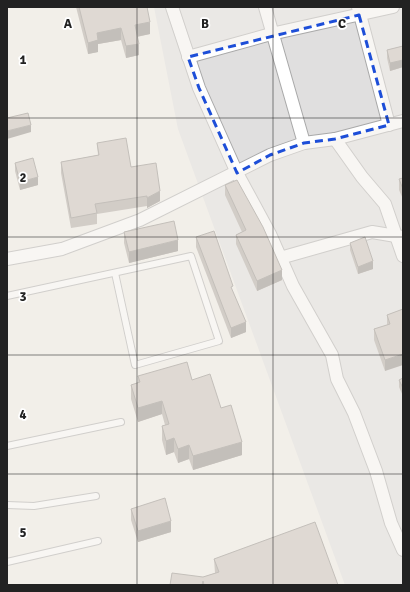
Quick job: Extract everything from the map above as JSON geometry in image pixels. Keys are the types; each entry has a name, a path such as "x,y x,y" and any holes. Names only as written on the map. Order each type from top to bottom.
{"street":[{"path":"172,7 199,88 237,173 293,286 332,355 337,379 354,413 376,471 391,523 403,550"},
{"path":"265,7 271,34 304,143"},
{"path":"188,57 358,11 393,7"},
{"path":"358,11 389,125"},
{"path":"7,259 62,249 140,220 270,156 304,143 336,139 403,121"},
{"path":"336,139 362,177 385,204 400,236 403,256"},
{"path":"280,258 372,232 400,236"}],"lane":[{"path":"7,296 191,256 219,340 135,364 115,273"},
{"path":"7,446 121,422"},
{"path":"7,505 34,506 96,496"},
{"path":"7,562 98,541"}],"highlighted area":[{"path":"359,15 389,125 335,139 304,143 270,155 237,173 199,88 188,57"}],"shaded area":[{"path":"154,7 403,7 403,585 345,585 178,129"}],"building":[{"path":"79,7 147,7 150,22 135,25 139,44 126,46 121,28 97,33 98,40 88,43"},
{"path":"403,46 403,60 390,63 387,50"},
{"path":"28,113 31,125 7,131 7,118"},
{"path":"126,138 131,167 156,163 160,191 147,198 147,196 95,204 97,213 71,218 61,162 99,155 97,143"},
{"path":"33,158 38,177 20,182 15,163"},
{"path":"403,178 403,189 399,179"},
{"path":"237,180 263,227 282,270 257,281 236,235 246,230 225,185"},
{"path":"174,221 178,240 129,252 124,232"},
{"path":"214,231 233,286 231,287 246,322 231,328 196,237"},
{"path":"365,237 373,261 358,267 350,243"},
{"path":"403,309 403,354 385,360 374,329 390,324 387,315"},
{"path":"187,362 192,380 210,374 221,408 231,405 242,442 193,456 189,445 178,449 174,438 166,441 162,426 169,424 162,401 138,408 131,385 140,382 138,376"},
{"path":"403,378 403,388 399,380"},
{"path":"165,498 171,521 138,531 131,509"},
{"path":"315,522 338,585 204,585 203,581 202,585 170,585 172,573 203,577 219,572 214,559"}]}
